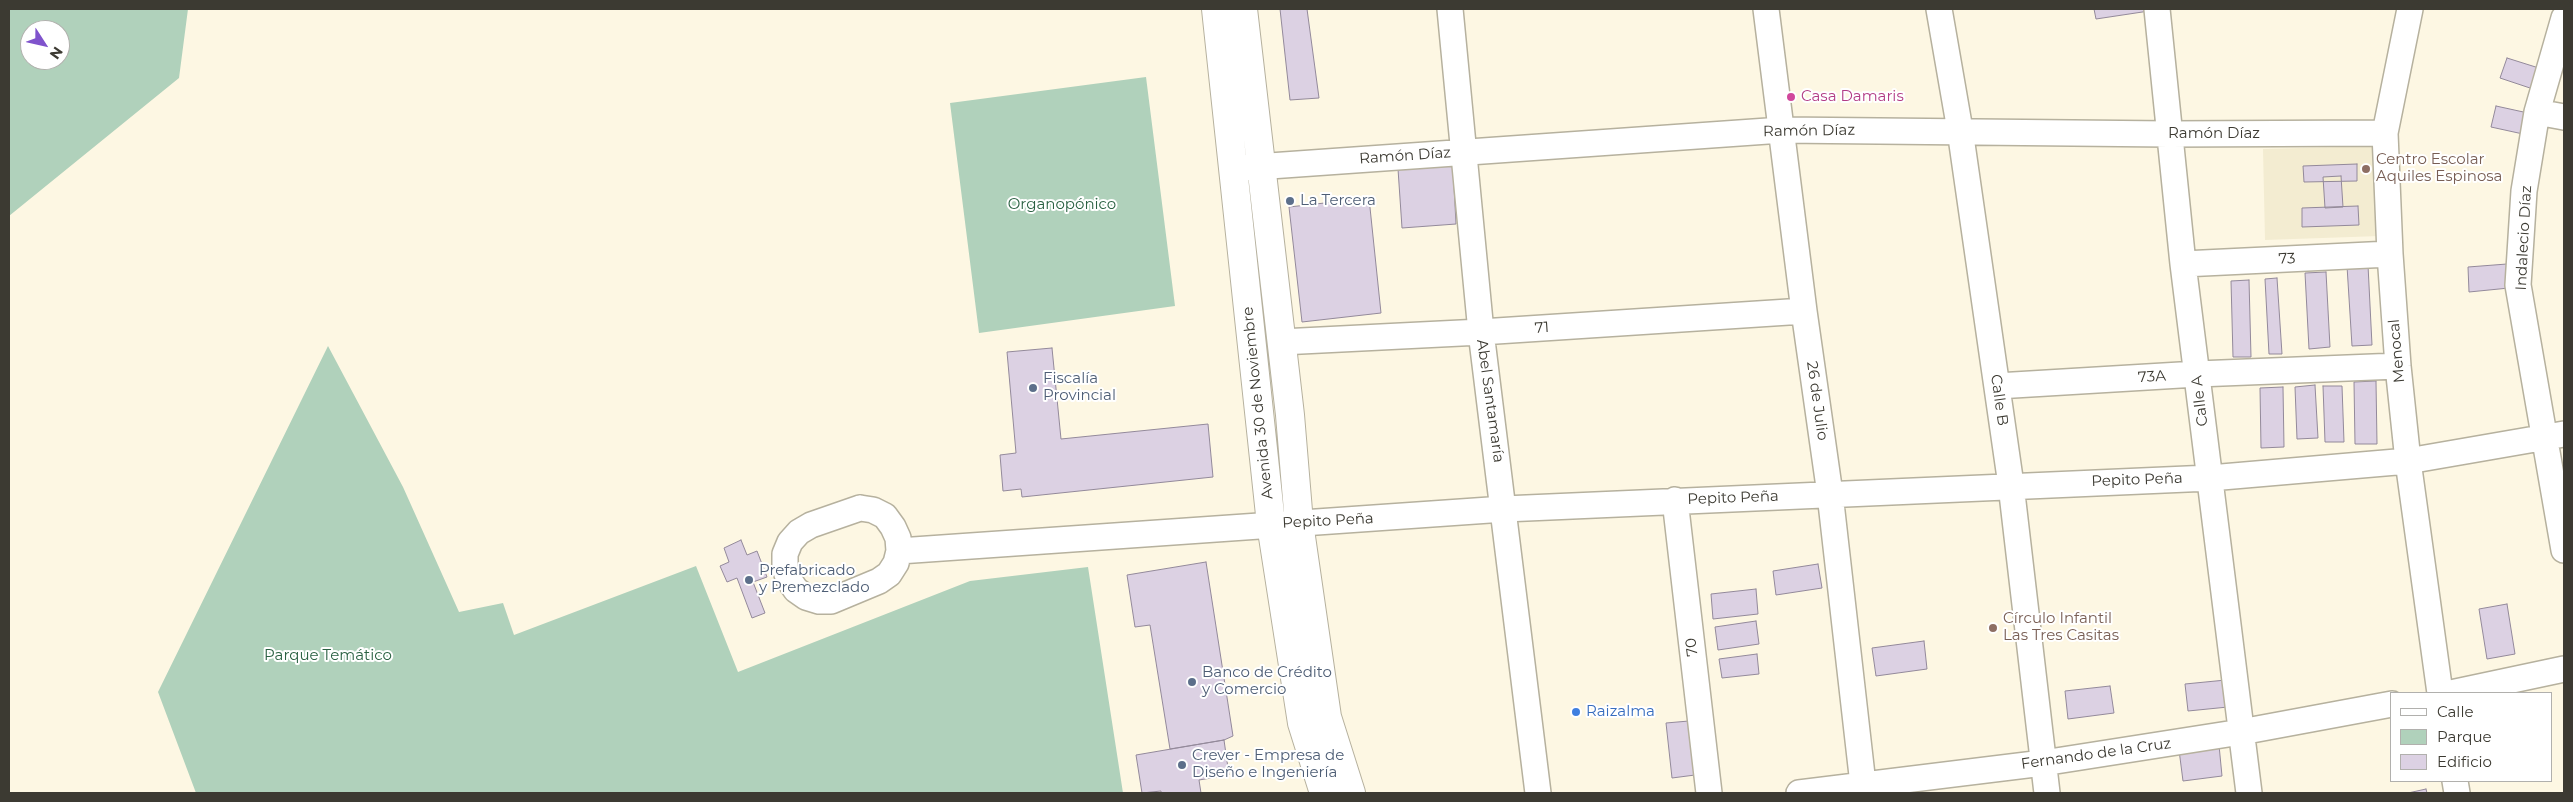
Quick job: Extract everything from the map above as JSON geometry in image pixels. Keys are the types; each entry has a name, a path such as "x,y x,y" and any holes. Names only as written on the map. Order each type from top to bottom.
{"main road":[{"name":"Avenida 30 de Noviembre","path":"1216,9 1271,524 1302,723 1324,793"},
{"name":"Avenida 30 de Noviembre","path":"1243,9 1281,342 1299,523 1327,716 1351,793"}],"street":[{"name":"Abel Santamaría","path":"1450,9 1481,332 1538,793"},
{"name":"26 de Julio","path":"1766,9 1804,311 1830,494 1864,789"},
{"name":"Calle B","path":"1939,9 1960,130 2011,485 2047,793"},
{"name":"Calle A","path":"2157,9 2183,264 2249,793"},
{"name":"Menocal","path":"2410,9 2385,133 2390,254 2398,366 2408,461 2440,692"},
{"name":"Indalecio Díaz","path":"2564,18 2537,112 2524,191 2518,285 2554,435 2564,550"},
{"path":"2537,112 2564,116"},
{"name":"Ramón Díaz","path":"1234,169 1464,151 1782,130 1960,130 2170,134 2385,133"},
{"name":"73","path":"2183,264 2390,254"},
{"name":"71","path":"1281,342 1481,332 1804,311"},
{"name":"73A","path":"1997,386 2197,374 2398,366"},
{"name":"Pepito Peña","path":"899,551 1504,509 2011,485 2210,478 2408,461 2554,435"},
{"name":"70","path":"1675,500 1709,793"},
{"path":"860,508 873,510 885,516 893,526 898,538 899,551 896,563 889,574 879,581 831,601 819,601 806,597 796,590 789,580 785,568 785,554 790,542 799,532 811,525 860,508"},
{"path":"2456,692 2564,669"},
{"name":"Fernando de la Cruz","path":"1799,793 1864,789 2241,732 2390,704"}],"shaded area":[{"path":"2375,146 2380,236 2265,240 2263,149"}],"green space":[{"path":"9,9 188,9 179,78 9,216"},
{"name":"Organopónico","path":"1146,77 1175,306 979,333 950,103"},
{"name":"Parque Temático","path":"328,346 403,487 459,612 503,603 514,635 696,566 738,672 970,581 1088,567 1123,793 196,793 158,692"}],"building":[{"path":"1280,9 1307,9 1319,98 1290,100"},
{"path":"2094,9 2149,9 2149,11 2096,19"},
{"path":"2507,58 2542,69 2536,90 2500,78"},
{"path":"2496,106 2528,113 2523,134 2491,127"},
{"path":"2357,164 2357,181 2304,182 2303,166"},
{"path":"1453,166 1456,224 1402,228 1398,169"},
{"path":"2341,176 2343,207 2325,208 2323,177"},
{"path":"1369,198 1381,313 1302,322 1289,207"},
{"path":"2358,206 2359,225 2302,227 2302,208"},
{"path":"2507,264 2509,288 2469,292 2468,267"},
{"path":"2368,265 2372,345 2352,346 2347,266"},
{"path":"2326,272 2330,347 2309,349 2305,273"},
{"path":"2277,278 2282,354 2269,354 2265,279"},
{"path":"2249,280 2251,357 2233,357 2231,281"},
{"name":"Fiscalía Provincial","path":"1052,348 1061,439 1208,424 1213,477 1022,497 1021,489 1003,491 1000,455 1016,453 1007,352"},
{"path":"2376,381 2377,444 2355,444 2354,382"},
{"path":"2315,385 2318,438 2297,439 2295,387"},
{"path":"2323,386 2342,386 2344,442 2325,442"},
{"path":"2283,387 2284,447 2261,448 2260,388"},
{"name":"Prefabricado y Premezclado","path":"741,540 747,555 757,551 767,577 753,582 765,613 752,618 737,578 727,582 720,566 729,562 724,548"},
{"name":"Banco de Crédito y Comercio","path":"1206,562 1233,736 1224,740 1170,749 1150,625 1135,627 1127,575"},
{"path":"1818,564 1822,588 1776,595 1773,571"},
{"path":"1756,589 1758,614 1713,619 1711,594"},
{"path":"2507,604 2515,654 2487,659 2479,609"},
{"path":"1756,621 1759,644 1718,650 1715,627"},
{"path":"1924,641 1927,669 1876,676 1872,648"},
{"path":"1757,654 1759,674 1722,678 1719,659"},
{"path":"2226,680 2228,707 2188,711 2185,684"},
{"path":"2110,686 2114,713 2068,719 2065,691"},
{"path":"1689,721 1695,775 1672,778 1666,723"},
{"name":"Crever - Empresa de Diseño e Ingeniería","path":"1224,740 1229,775 1199,780 1201,793 1161,793 1161,791 1142,793 1136,755"},
{"path":"2219,745 2222,776 2183,781 2179,750"},
{"path":"2426,789 2427,793 2408,793"}],"place":[{"name":"Casa Damaris","path":"1791,97"},
{"name":"Centro Escolar Aquiles Espinosa","path":"2366,169"},
{"name":"La Tercera","path":"1290,201"},
{"name":"Fiscalía Provincial","path":"1033,388"},
{"name":"Prefabricado y Premezclado","path":"749,580"},
{"name":"Círculo Infantil Las Tres Casitas","path":"1993,628"},
{"name":"Banco de Crédito y Comercio","path":"1192,682"},
{"name":"Raizalma","path":"1576,712"},
{"name":"Crever - Empresa de Diseño e Ingeniería","path":"1182,765"}]}
